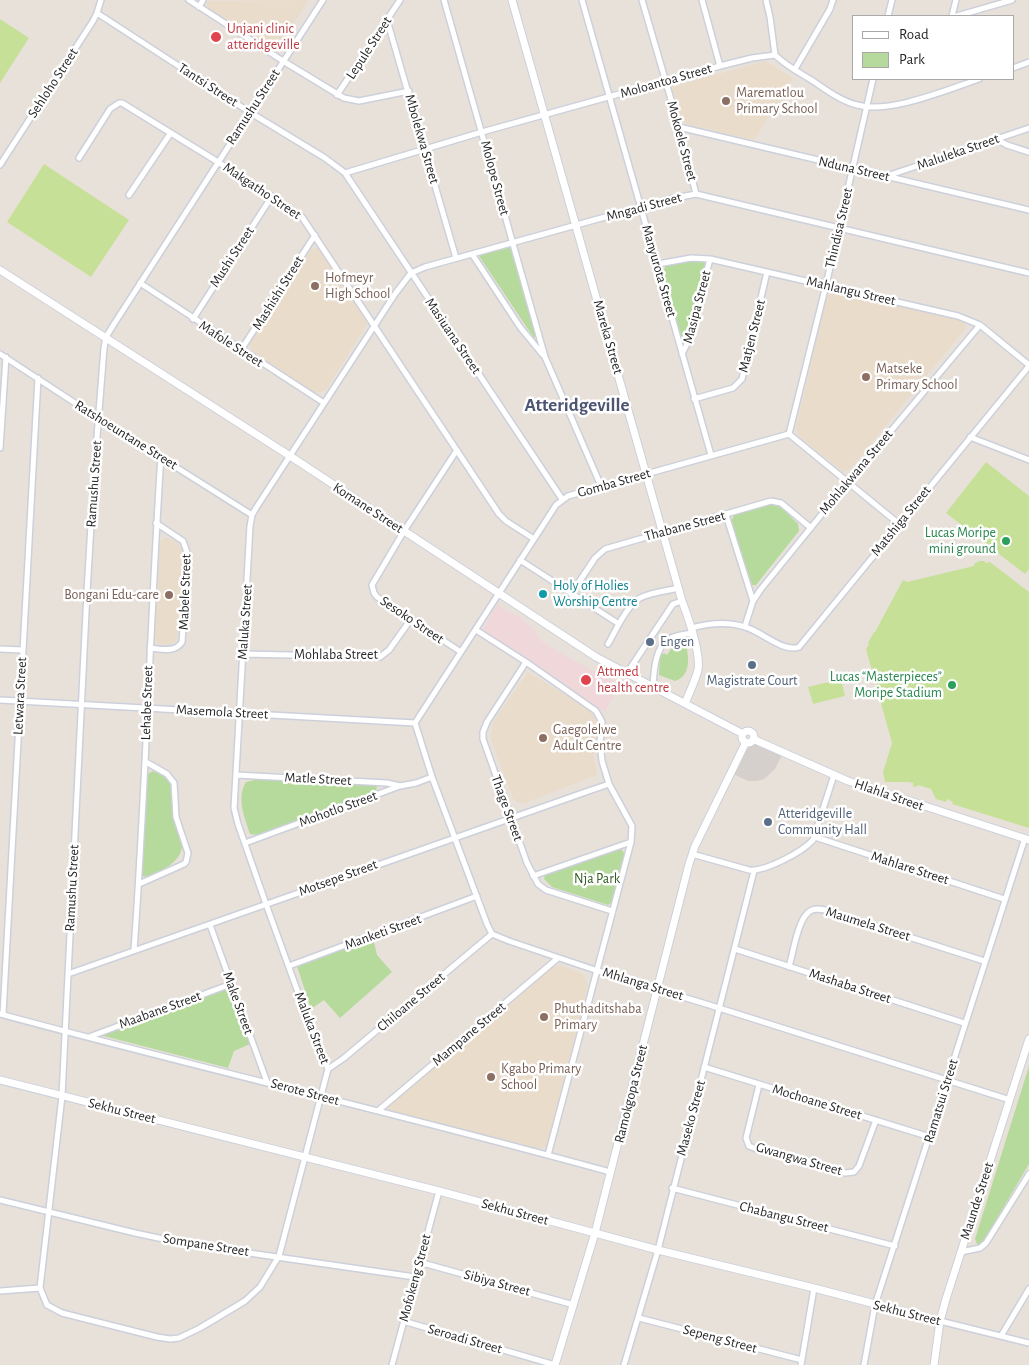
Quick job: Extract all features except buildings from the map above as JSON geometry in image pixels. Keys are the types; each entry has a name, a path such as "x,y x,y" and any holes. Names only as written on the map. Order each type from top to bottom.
{"street":[{"name":"Sehloho Street","path":"0,165 97,13 101,0"},
{"path":"189,0 337,95 352,101 359,101 409,91"},
{"path":"199,7 203,0"},
{"name":"Ramushu Street","path":"40,1288 62,1096 87,592 98,418 106,337 323,0"},
{"name":"Lepule Street","path":"337,95 400,0"},
{"name":"Molope Street","path":"444,0 545,357 601,486"},
{"name":"Mareka Street","path":"512,0 546,114 682,601 692,630 698,668 685,703"},
{"name":"Manyurota Street","path":"582,0 711,455"},
{"name":"Mokoele Street","path":"642,0 679,127 696,194"},
{"path":"702,0 720,66"},
{"path":"766,0 775,55 784,64 854,104 866,107 885,106 920,98 976,80"},
{"path":"795,70 830,9 833,0"},
{"path":"888,15 892,0"},
{"path":"952,15 956,0"},
{"path":"960,15 1012,0"},
{"name":"Tantsi Street","path":"97,13 325,158 345,173"},
{"name":"Mbolekwa Street","path":"387,20 426,149 456,258"},
{"name":"Moloantoa Street","path":"345,173 482,132 720,66 752,58 775,55"},
{"path":"1014,68 1029,62"},
{"name":"Thindisa Street","path":"789,434 826,285 873,80"},
{"name":"Makgatho Street","path":"79,158 110,109 119,103 126,105 218,162 302,217 502,518 534,539"},
{"name":"Nduna Street","path":"679,127 1029,210"},
{"name":"Maluleka Street","path":"887,176 1029,128"},
{"path":"129,195 170,134"},
{"path":"996,139 1007,146 1029,152"},
{"name":"Masiuana Street","path":"345,173 562,499"},
{"name":"Mngadi Street","path":"411,273 425,267 513,242 670,199 696,194 1029,272"},
{"name":"Mushi Street","path":"193,319 272,196"},
{"name":"Mashishi Street","path":"241,350 315,235"},
{"name":"Molope Street","path":"472,254 520,327 545,357"},
{"name":"Mahlangu Street","path":"658,264 691,258 710,259 958,316 980,325 1029,365"},
{"name":"Masipa Street","path":"682,354 689,340 710,259"},
{"name":"Komane Street","path":"0,270 290,456 596,657 743,734 743,739 750,741"},
{"name":"Matjen Street","path":"694,399 733,388 742,379 767,272"},
{"path":"252,515 374,326 411,273"},
{"name":"Mafole Street","path":"140,283 324,403"},
{"name":"Mohlakwana Street","path":"745,626 753,600 848,482 980,325"},
{"name":"Ratshoeuntane Street","path":"0,354 252,515"},
{"path":"0,448 6,357"},
{"name":"Matshiga Street","path":"653,686 655,664 665,643 670,638 692,630 717,623 745,626 790,648 795,648 803,643 1029,365"},
{"name":"Letwara Street","path":"2,1014 38,378"},
{"path":"789,434 899,524"},
{"name":"Gomba Street","path":"415,723 556,505 562,499 601,486 789,434"},
{"path":"970,437 1029,460"},
{"path":"404,531 457,450"},
{"name":"Lehabe Street","path":"134,950 146,762 146,708 160,456"},
{"name":"Thabane Street","path":"571,594 599,553 611,547 772,501 778,501 811,528"},
{"name":"Maluka Street","path":"40,1288 46,1305 62,1313 157,1337 175,1339 200,1328 250,1298 260,1287 279,1256 328,1069 266,904 234,808 252,515"},
{"path":"726,515 753,600"},
{"name":"Mabele Street","path":"150,648 172,649 182,642 188,554 183,541 156,522"},
{"name":"Sesoko Street","path":"404,531 372,585 374,593 378,598 461,652"},
{"path":"520,560 619,624"},
{"path":"608,644 632,605 640,598 679,588"},
{"path":"626,673 672,604 682,601"},
{"name":"Mohlaba Street","path":"243,654 380,657 389,650 411,619"},
{"path":"476,630 588,703 601,717 600,750 609,784 632,826 631,842 548,1155"},
{"path":"0,648 22,650"},
{"name":"Thage Street","path":"526,662 487,722 483,732 483,739 511,818 533,876 538,884 546,890 612,911"},
{"name":"Masemola Street","path":"0,700 415,723"},
{"path":"415,723 432,777 492,934"},
{"name":"Hlahla Street","path":"750,741 834,775 915,804 1027,839"},
{"name":"Ramokgopa Street","path":"555,1365 595,1234 692,854 750,741"},
{"path":"139,884 184,864 188,854 177,822 174,784 167,774 146,762"},
{"name":"Matle Street","path":"236,775 378,783 400,786"},
{"path":"692,854 754,871 768,868 806,846 815,837 834,775"},
{"name":"Mohotlo Street","path":"245,844 400,786 432,777"},
{"name":"Motsepe Street","path":"68,974 210,925 455,836 609,784"},
{"name":"Mahlare Street","path":"815,837 1004,899"},
{"name":"Ramatsui Street","path":"864,1365 874,1305 930,1137 1004,899 1027,839"},
{"path":"533,876 631,842"},
{"name":"Maseko Street","path":"624,1365 658,1250 672,1188 754,871"},
{"name":"Manketi Street","path":"289,966 477,896"},
{"name":"Maumela Street","path":"789,967 802,920 809,912 816,908 984,961"},
{"name":"Make Street","path":"210,925 267,1082"},
{"name":"Mhlanga Street","path":"492,934 598,971 658,988 1010,1100"},
{"name":"Chiloane Street","path":"328,1069 344,1058 492,934"},
{"name":"Mashaba Street","path":"735,949 964,1023"},
{"name":"Mampane Street","path":"379,1110 558,958"},
{"name":"Maabane Street","path":"89,1037 231,984"},
{"name":"Serote Street","path":"2,1014 379,1110 610,1172"},
{"name":"Maunde Street","path":"934,1365 940,1321 1029,1038"},
{"name":"Mochoane Street","path":"704,1067 930,1137"},
{"name":"Sekhu Street","path":"0,1080 439,1191 595,1234 1029,1344"},
{"name":"Gwangwa Street","path":"759,1085 746,1138 750,1146 759,1150 845,1173 854,1172 859,1166 876,1120"},
{"path":"961,1252 980,1248 986,1243 1029,1174"},
{"name":"Chabangu Street","path":"672,1188 895,1246"},
{"name":"Mofokeng Street","path":"392,1365 439,1191"},
{"name":"Sompane Street","path":"0,1200 187,1244 415,1277"},
{"name":"Sibiya Street","path":"419,1262 574,1305"},
{"path":"0,1291 40,1288"},
{"path":"801,1363 814,1288"},
{"path":"1001,1336 1029,1289"},
{"name":"Sepeng Street","path":"639,1318 801,1363"},
{"name":"Seroadi Street","path":"403,1321 555,1365"}],"shaded area":[{"path":"309,0 277,48 270,49 208,9 206,1"},
{"name":"Marematlou Primary School","path":"765,61 793,78 754,140 686,124 678,116 672,87"},
{"name":"Hofmeyr High School","path":"312,248 318,248 368,323 325,391 315,393 252,351 249,343"},
{"name":"Matseke Primary School","path":"835,291 965,321 966,328 850,469 843,472 800,437 796,427 827,296"},
{"name":"Bongani Edu-care","path":"166,537 177,542 183,552 177,640 171,645 159,644 154,639 160,541"},
{"path":"497,605 521,618 536,632 540,640 619,685 605,712 481,632"},
{"name":"Gaegolelwe Adult Centre","path":"528,672 591,711 598,726 593,750 597,775 522,804 513,799 491,739 492,724"},
{"path":"751,744 756,744 782,755 775,769 764,779 757,781 748,781 733,774 743,754"},
{"name":"Kgabo Primary School","path":"560,965 583,974 588,986 547,1146 539,1149 389,1110 387,1104 546,970"}],"green space":[{"path":"0,19 29,38 0,83"},
{"path":"44,164 129,220 91,277 7,222"},
{"path":"510,247 536,336 534,338 479,256"},
{"path":"697,259 707,261 688,336 681,336 663,272 666,265"},
{"name":"Lucas Moripe mini ground","path":"986,462 1029,496 1029,569 1025,574 946,513"},
{"path":"777,503 798,524 799,531 756,585 752,585 731,522 734,515"},
{"name":"Lucas “Masterpieces” Moripe Stadium","path":"979,561 990,562 1029,592 1029,828 952,804 953,802 947,799 946,802 936,799 931,789 918,785 917,787 913,786 913,783 885,782 883,772 892,743 866,649 868,643 903,580 907,582 974,566"},
{"path":"675,640 686,644 688,666 684,675 675,681 659,675 660,656 664,653 667,655 671,649 667,646"},
{"path":"841,679 845,696 813,704 808,687"},
{"path":"153,771 165,777 172,784 174,815 182,847 173,863 147,877 142,876 147,774"},
{"path":"259,779 377,785 376,793 258,835 250,834 244,815 242,795 246,782"},
{"name":"Nja Park","path":"621,849 625,854 614,898 608,905 552,887 544,879 545,875"},
{"path":"373,938 377,955 392,972 340,1018 324,1000 311,1009 297,966"},
{"path":"230,988 250,1044 234,1051 228,1068 100,1035"},
{"path":"1029,1066 1029,1164 983,1242 977,1244 975,1239"}],"place":[{"name":"Unjani clinic atteridgeville","path":"216,37"},
{"name":"Marematlou Primary School","path":"726,101"},
{"name":"Hofmeyr High School","path":"315,286"},
{"name":"Matseke Primary School","path":"866,377"},
{"name":"Lucas Moripe mini ground","path":"1006,541"},
{"name":"Holy of Holies Worship Centre","path":"543,594"},
{"name":"Bongani Edu-care","path":"169,595"},
{"name":"Engen","path":"650,642"},
{"name":"Magistrate Court","path":"752,665"},
{"name":"Attmed health centre","path":"586,680"},
{"name":"Lucas “Masterpieces” Moripe Stadium","path":"952,685"},
{"name":"Gaegolelwe Adult Centre","path":"543,738"},
{"name":"Atteridgeville Community Hall","path":"768,822"},
{"name":"Phuthaditshaba Primary","path":"544,1017"},
{"name":"Kgabo Primary School","path":"491,1077"}],"district":[{"name":"Atteridgeville","path":"577,405"}]}
